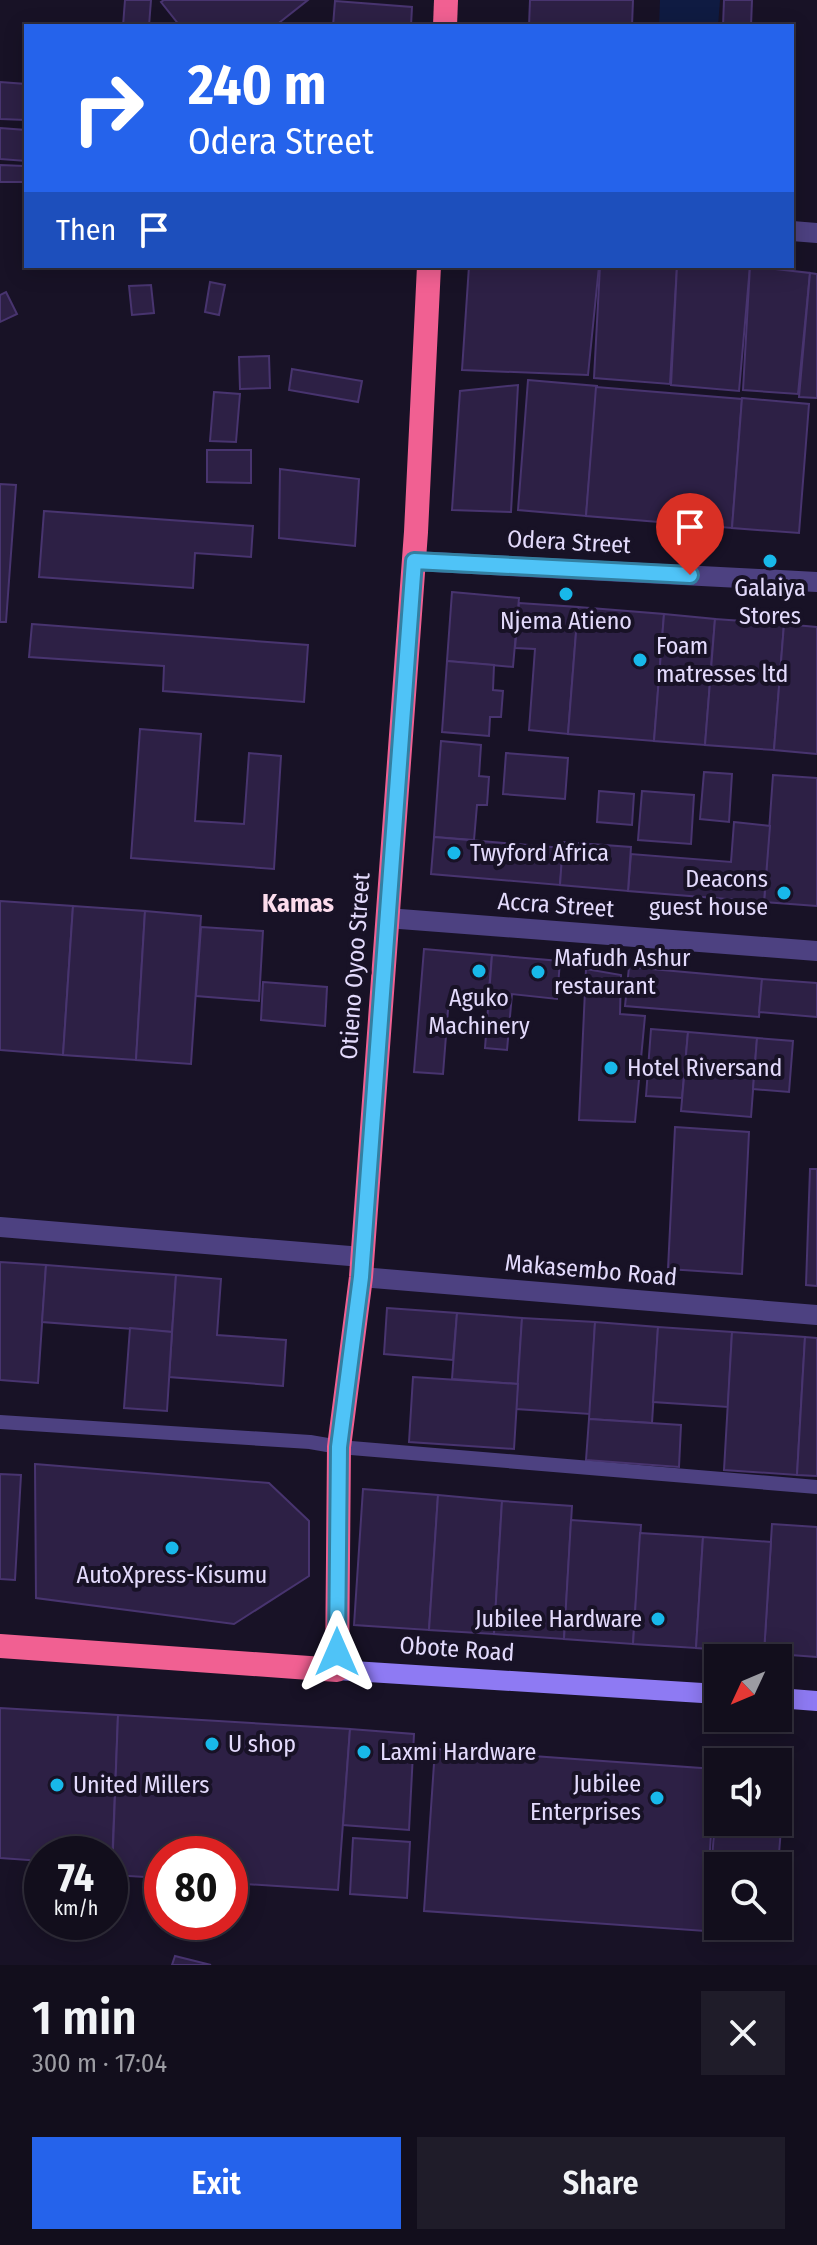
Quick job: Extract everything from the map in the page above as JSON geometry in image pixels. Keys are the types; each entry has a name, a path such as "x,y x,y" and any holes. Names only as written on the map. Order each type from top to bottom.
{"highway":[{"path":"445,24 446,0"},
{"name":"Otieno Oyoo Street","path":"337,1670 339,1447 362,1267 414,561 429,268"},
{"name":"Obote Road","path":"0,1646 337,1670"}],"main road":[{"name":"Obote Road","path":"337,1670 704,1693"},
{"path":"792,1699 817,1701"}],"street":[{"path":"794,231 817,233"},
{"name":"Odera Street","path":"414,561 817,582"},
{"name":"Accra Street","path":"387,918 817,951"},
{"name":"Makasembo Road","path":"0,1227 817,1315"}],"lane":[{"path":"0,1422 310,1442 339,1447 817,1487"}],"water":[{"path":"660,0 720,0 718,24 659,24"}],"building":[{"path":"125,0 151,0 149,24 123,24"},
{"path":"308,0 278,24 178,24 161,2"},
{"path":"530,0 633,0 632,24 529,24"},
{"path":"724,0 752,0 751,24 723,24"},
{"path":"335,1 412,7 411,24 333,24"},
{"path":"0,82 24,84 24,120 0,119"},
{"path":"0,128 24,130 24,161 0,159"},
{"path":"0,165 24,166 23,182 0,182"},
{"path":"469,268 599,268 588,375 462,370"},
{"path":"600,268 677,268 670,384 594,378"},
{"path":"677,268 750,268 739,391 671,385"},
{"path":"750,268 810,273 798,394 743,390"},
{"path":"810,273 817,274 817,398 799,397"},
{"path":"210,282 225,285 219,315 205,312"},
{"path":"151,285 154,313 132,315 129,286"},
{"path":"6,292 17,314 0,322 0,295"},
{"path":"269,356 270,388 240,389 239,357"},
{"path":"292,369 362,381 358,402 289,390"},
{"path":"528,380 597,386 586,516 518,510"},
{"path":"518,385 511,512 452,510 460,391"},
{"path":"596,387 742,399 732,528 586,516"},
{"path":"214,392 240,394 236,442 210,441"},
{"path":"742,398 809,404 799,533 732,528"},
{"path":"207,450 251,450 251,483 207,482"},
{"path":"280,469 359,479 355,546 279,538"},
{"path":"0,484 16,485 6,622 0,622"},
{"path":"44,511 253,526 251,557 195,553 193,588 39,577"},
{"path":"452,592 519,598 513,667 447,661"},
{"path":"519,603 578,607 568,734 529,730 535,649 515,648"},
{"path":"578,607 664,614 654,741 568,734"},
{"path":"664,614 715,619 705,745 654,741"},
{"path":"715,619 784,624 774,750 705,745"},
{"path":"32,624 308,645 304,702 163,691 164,666 29,657"},
{"path":"784,624 817,627 817,754 774,750"},
{"path":"447,661 494,665 493,690 503,691 501,717 490,717 489,736 442,732"},
{"path":"140,729 201,734 195,821 244,824 249,753 281,756 274,869 131,858"},
{"path":"441,741 481,745 479,776 489,777 487,805 477,805 474,840 434,837"},
{"path":"506,753 568,758 565,799 503,794"},
{"path":"704,772 732,774 729,822 700,819"},
{"path":"773,775 817,778 817,906 764,902"},
{"path":"599,791 634,794 632,825 597,822"},
{"path":"642,791 694,795 691,844 638,840"},
{"path":"734,822 770,826 764,902 628,891 631,854 731,862"},
{"path":"434,837 563,848 560,885 431,874"},
{"path":"563,842 631,847 628,891 560,885"},
{"path":"0,901 73,906 63,1055 0,1050"},
{"path":"73,906 145,911 136,1060 63,1055"},
{"path":"145,911 201,916 191,1064 136,1060"},
{"path":"201,927 263,931 259,1001 196,996"},
{"path":"424,949 492,955 488,1001 449,997 443,1074 414,1072"},
{"path":"492,955 560,961 557,999 512,994 507,1050 485,1048"},
{"path":"629,967 762,979 759,1017 625,1006"},
{"name":"Hotel Riversand","path":"586,969 621,975 620,1014 645,1016 635,1122 579,1120"},
{"path":"762,979 817,983 817,1017 759,1012"},
{"path":"263,982 327,987 325,1026 261,1020"},
{"path":"651,1029 688,1032 682,1098 646,1096"},
{"path":"688,1032 757,1038 751,1117 681,1111"},
{"path":"757,1038 793,1041 789,1092 753,1089"},
{"path":"675,1127 749,1132 742,1274 668,1269"},
{"path":"810,1169 817,1169 817,1286 806,1285"},
{"path":"0,1262 46,1265 38,1383 0,1380"},
{"path":"46,1265 176,1275 172,1332 42,1322"},
{"path":"176,1275 221,1279 217,1335 286,1340 283,1386 169,1377"},
{"path":"387,1308 457,1313 453,1360 384,1354"},
{"path":"457,1313 522,1318 518,1384 452,1379"},
{"path":"522,1318 595,1322 590,1414 516,1409"},
{"path":"595,1322 658,1327 652,1423 589,1419"},
{"path":"658,1327 732,1332 728,1407 653,1402"},
{"path":"130,1328 172,1332 167,1411 124,1408"},
{"path":"732,1332 805,1337 797,1475 724,1470"},
{"path":"805,1337 817,1338 817,1476 797,1475"},
{"path":"413,1377 518,1384 514,1449 409,1442"},
{"path":"589,1419 681,1425 679,1467 586,1460"},
{"name":"AutoXpress-Kisumu","path":"35,1464 269,1483 309,1521 309,1576 234,1624 36,1598"},
{"path":"0,1474 21,1475 15,1580 0,1579"},
{"path":"363,1489 438,1495 429,1630 354,1625"},
{"path":"438,1495 502,1501 494,1634 429,1630"},
{"path":"502,1501 572,1506 564,1639 494,1634"},
{"path":"571,1520 641,1525 633,1644 564,1639"},
{"path":"772,1524 817,1527 817,1657 792,1655 792,1644 765,1644"},
{"path":"640,1533 703,1537 696,1648 633,1644"},
{"path":"703,1537 771,1542 765,1644 704,1644 704,1649 696,1648"},
{"name":"United Millers","path":"0,1708 118,1715 113,1836 24,1836 24,1860 0,1858"},
{"path":"118,1715 350,1729 338,1890 248,1884 248,1836 144,1836 144,1877 128,1876 128,1836 113,1836"},
{"path":"350,1729 414,1734 409,1830 343,1825"},
{"path":"435,1749 704,1768 704,1836 711,1836 710,1852 704,1852 704,1931 424,1911"},
{"path":"714,1836 780,1836 779,1852 712,1852"},
{"path":"353,1838 410,1842 407,1898 350,1894"},
{"path":"175,1956 211,1965 172,1965"}],"place":[{"name":"Galaiya Stores","path":"770,561"},
{"name":"Njema Atieno","path":"566,594"},
{"name":"Foam matresses ltd","path":"640,660"},
{"name":"Twyford Africa","path":"454,853"},
{"name":"Deacons guest house","path":"784,893"},
{"name":"Aguko Machinery","path":"479,971"},
{"name":"Mafudh Ashur restaurant","path":"538,972"},
{"name":"Hotel Riversand","path":"611,1068"},
{"name":"AutoXpress-Kisumu","path":"172,1548"},
{"name":"Jubilee Hardware","path":"658,1619"},
{"name":"U shop","path":"212,1744"},
{"name":"Laxmi Hardware","path":"364,1752"},
{"name":"United Millers","path":"57,1785"},
{"name":"Jubilee Enterprises","path":"657,1798"}],"district":[{"name":"Kamas","path":"298,903"}],"route":[{"path":"337,1652 339,1447 361,1277 414,561 690,575"}]}
